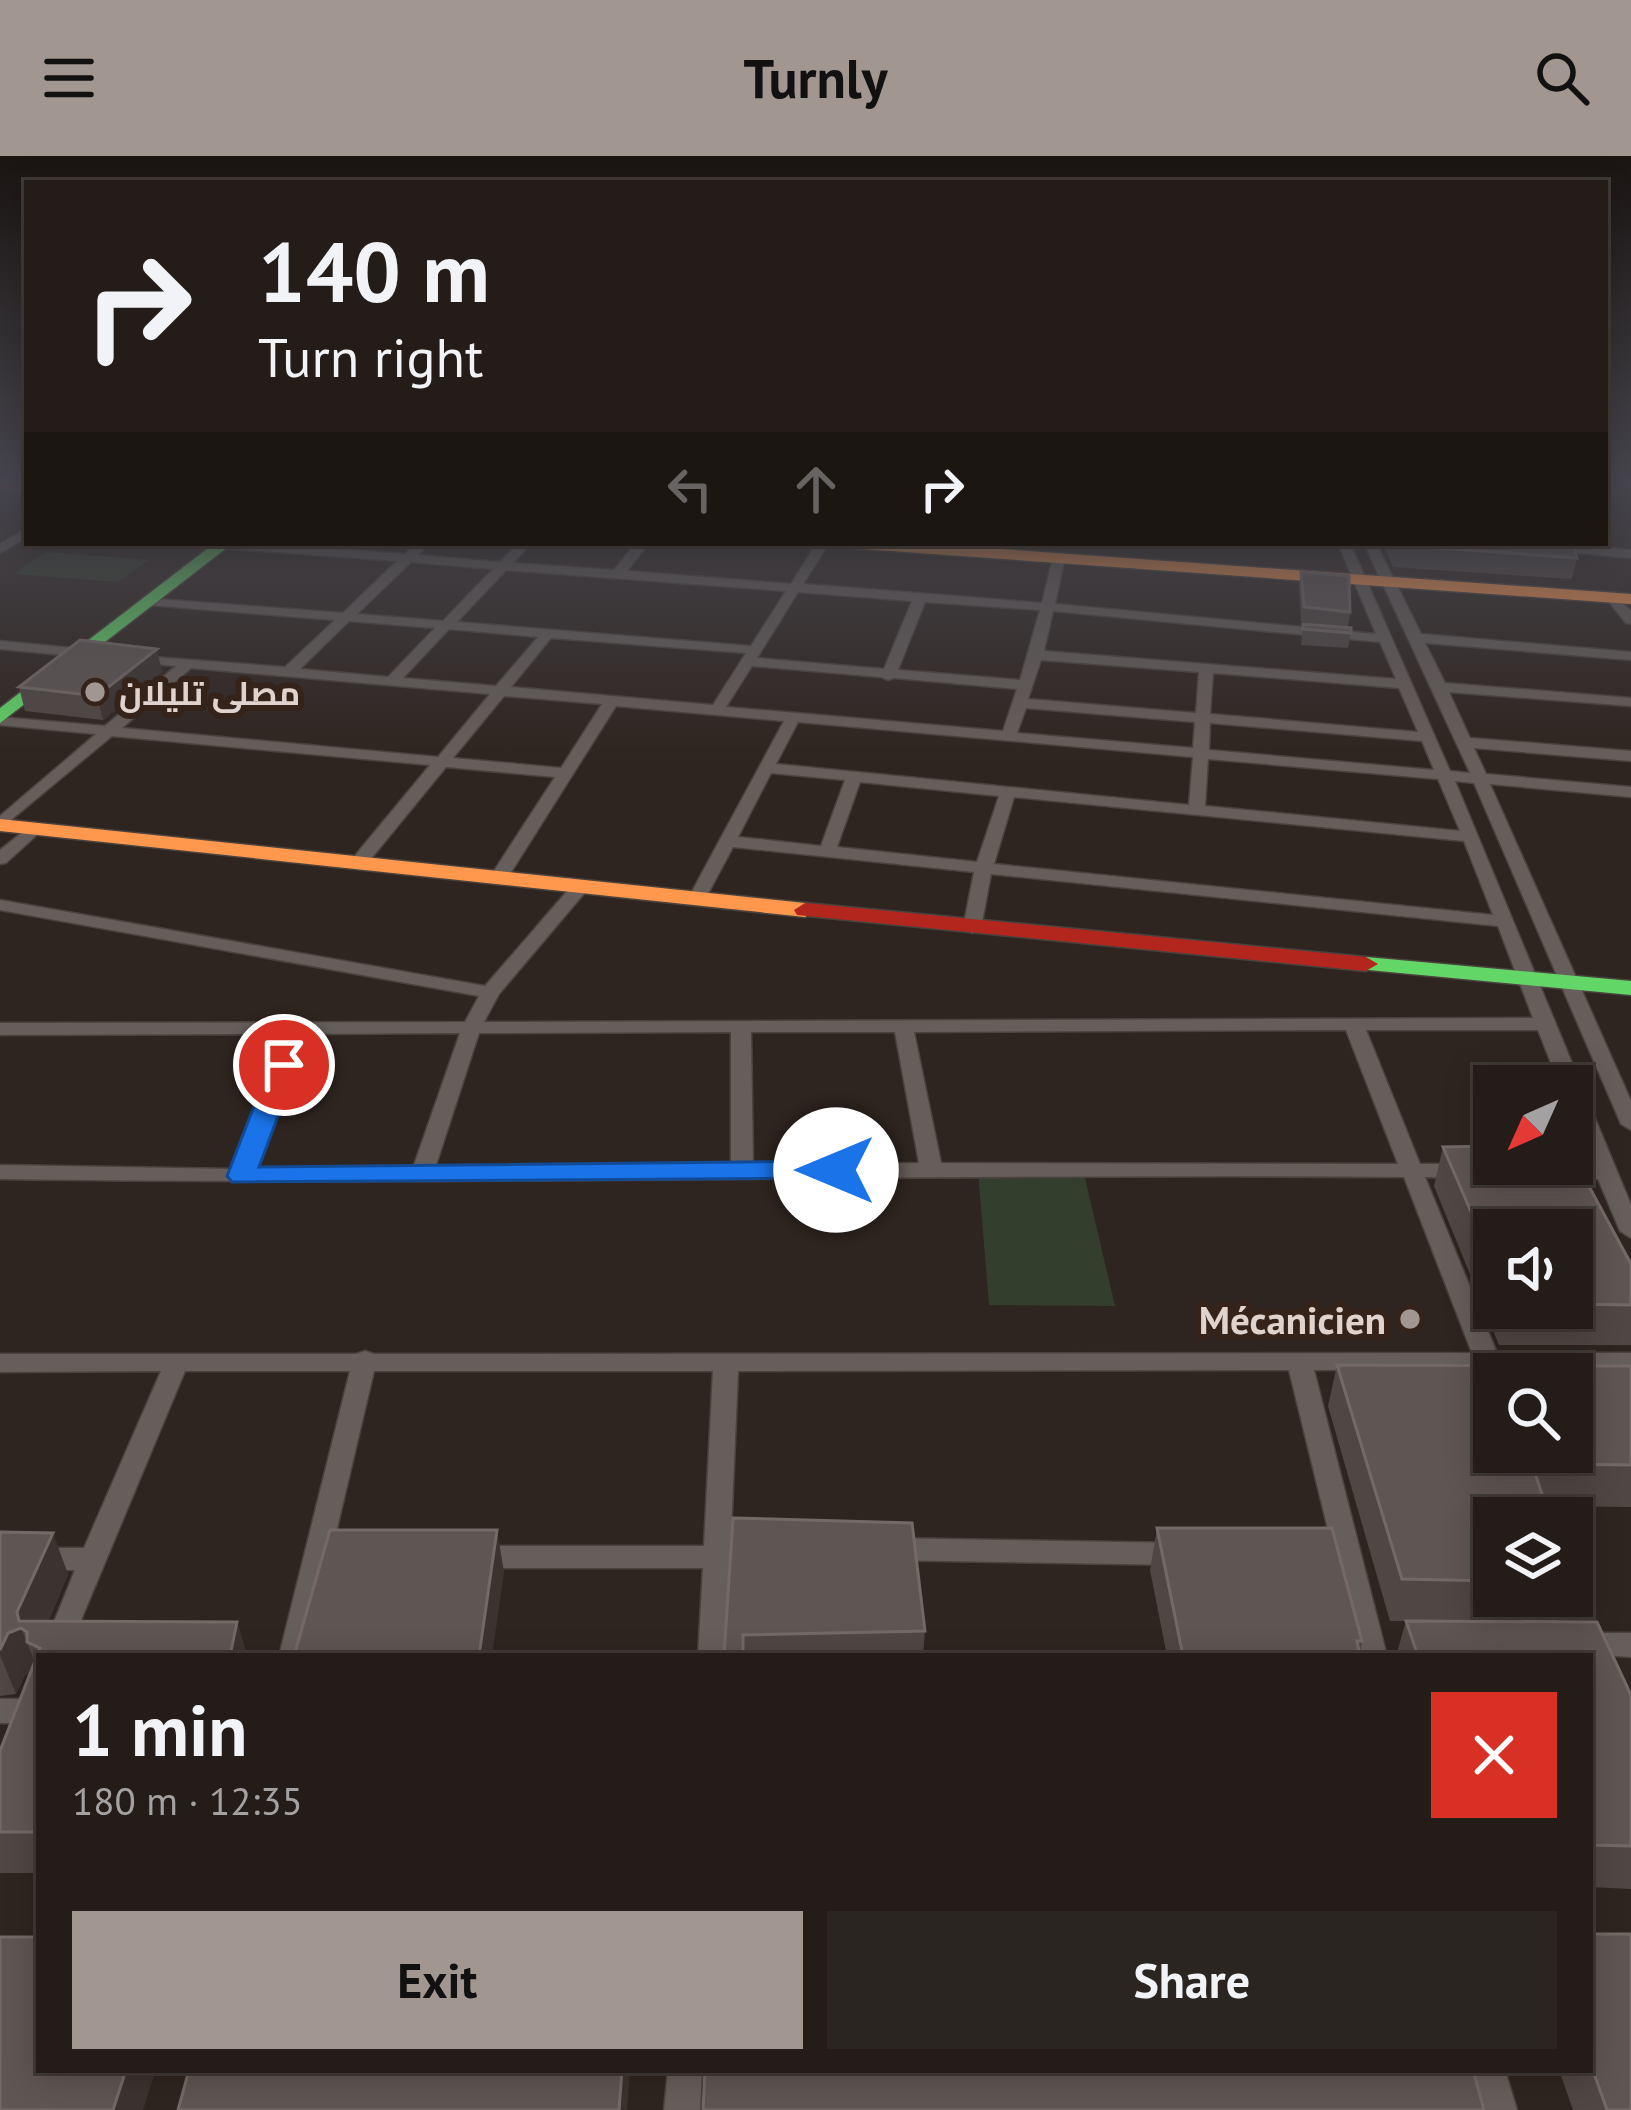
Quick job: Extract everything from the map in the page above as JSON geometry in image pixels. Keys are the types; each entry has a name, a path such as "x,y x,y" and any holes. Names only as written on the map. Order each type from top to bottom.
{"main road":[{"path":"0,719 166,575"},
{"path":"0,697 183,575"},
{"path":"1343,575 1625,596"},
{"path":"0,824 972,928 1631,988"}],"street":[{"path":"287,673 390,575"},
{"path":"392,682 495,575"},
{"path":"619,575 1048,607 1388,639"},
{"path":"716,710 803,575"},
{"path":"1009,735 1056,575"},
{"path":"1372,575 1418,638 1631,1124"},
{"path":"1374,578 1405,685 1472,837 1561,1065"},
{"path":"1625,596 1631,620"},
{"path":"888,676 920,597"},
{"path":"149,601 548,633 888,676 1024,686"},
{"path":"359,862 548,633"},
{"path":"1418,638 1631,656"},
{"path":"0,645 1631,793"},
{"path":"1036,655 1405,685"},
{"path":"0,824 187,664"},
{"path":"1197,810 1206,668"},
{"path":"1440,687 1631,702"},
{"path":"499,877 610,702"},
{"path":"1021,703 1428,737"},
{"path":"698,897 793,717"},
{"path":"0,719 563,773"},
{"path":"1461,742 1631,756"},
{"path":"766,768 1472,837"},
{"path":"827,853 854,776"},
{"path":"972,928 983,870 1009,792"},
{"path":"0,859 34,828"},
{"path":"727,841 1506,922"},
{"path":"422,1174 471,1029 490,992 580,886"},
{"path":"0,905 490,992"},
{"path":"0,1029 1544,1024"},
{"path":"1354,1026 1485,1353"},
{"path":"242,1176 298,1028"},
{"path":"904,1029 931,1169"},
{"path":"741,1030 742,1170"},
{"path":"1593,1141 1631,1231"},
{"path":"0,1172 242,1176 931,1169 1473,1171"},
{"path":"1593,1172 1606,1172"},
{"path":"0,1363 1473,1358"},
{"path":"1299,1359 1335,1554 1379,1649"},
{"path":"294,1653 328,1556 365,1360"},
{"path":"1593,1360 1631,1361"},
{"path":"712,1653 726,1362"},
{"path":"61,1653 93,1559 176,1364"},
{"path":"434,1557 785,1546"},
{"path":"854,1548 1204,1554"},
{"path":"0,1559 93,1559"},
{"path":"1560,1645 1631,1645"},
{"path":"682,2110 685,2073"},
{"path":"1489,2073 1499,2110"}],"green space":[{"path":"28,575 127,575 117,582"},
{"path":"978,1171 1084,1174 1115,1306 989,1305"}],"building":[{"path":"1301,575 1349,576 1350,612 1304,607"},
{"path":"1303,624 1351,628 1351,633 1303,629"},
{"path":"80,640 157,649 97,696 19,687"},
{"path":"1473,1146 1473,1185 1588,1185 1631,1264 1631,1305 1593,1304 1593,1209 1473,1209 1473,1216 1443,1147"},
{"path":"1337,1365 1473,1365 1473,1473 1535,1473 1543,1497 1473,1497 1473,1581 1402,1579"},
{"path":"1593,1366 1631,1366 1631,1465 1593,1465"},
{"path":"733,1518 912,1523 925,1631 743,1635 743,1653 724,1653"},
{"path":"1157,1528 1332,1528 1362,1641 1357,1641 1359,1653 1182,1653"},
{"path":"330,1530 497,1530 479,1653 295,1653"},
{"path":"0,1532 53,1533 17,1612 19,1621 237,1622 231,1653 38,1653 40,1648 27,1642 27,1632 21,1628 8,1633 0,1650"},
{"path":"1406,1621 1597,1622 1631,1695 1631,1846 1593,1845 1593,1653 1417,1653"},
{"path":"36,1658 36,1832 0,1832 0,1751"},
{"path":"1593,1934 1631,1934 1631,2110 1607,2110 1593,2070"},
{"path":"0,1937 36,1937 36,2073 125,2073 113,2110 0,2110"},
{"path":"188,2073 622,2073 619,2110 178,2110"},
{"path":"705,2073 1474,2073 1484,2110 703,2110"}],"traffic: fast":[{"path":"0,717 183,575"},
{"path":"1366,964 1631,988"}],"traffic: slow":[{"path":"1298,575 1631,599"},
{"path":"0,825 805,910"}],"traffic: jam":[{"path":"805,910 1366,964"}],"place":[{"name":"مصلى تليلان","path":"95,692"},
{"name":"Mécanicien","path":"1410,1319"}],"route":[{"path":"284,1065 242,1176 836,1170"}]}
